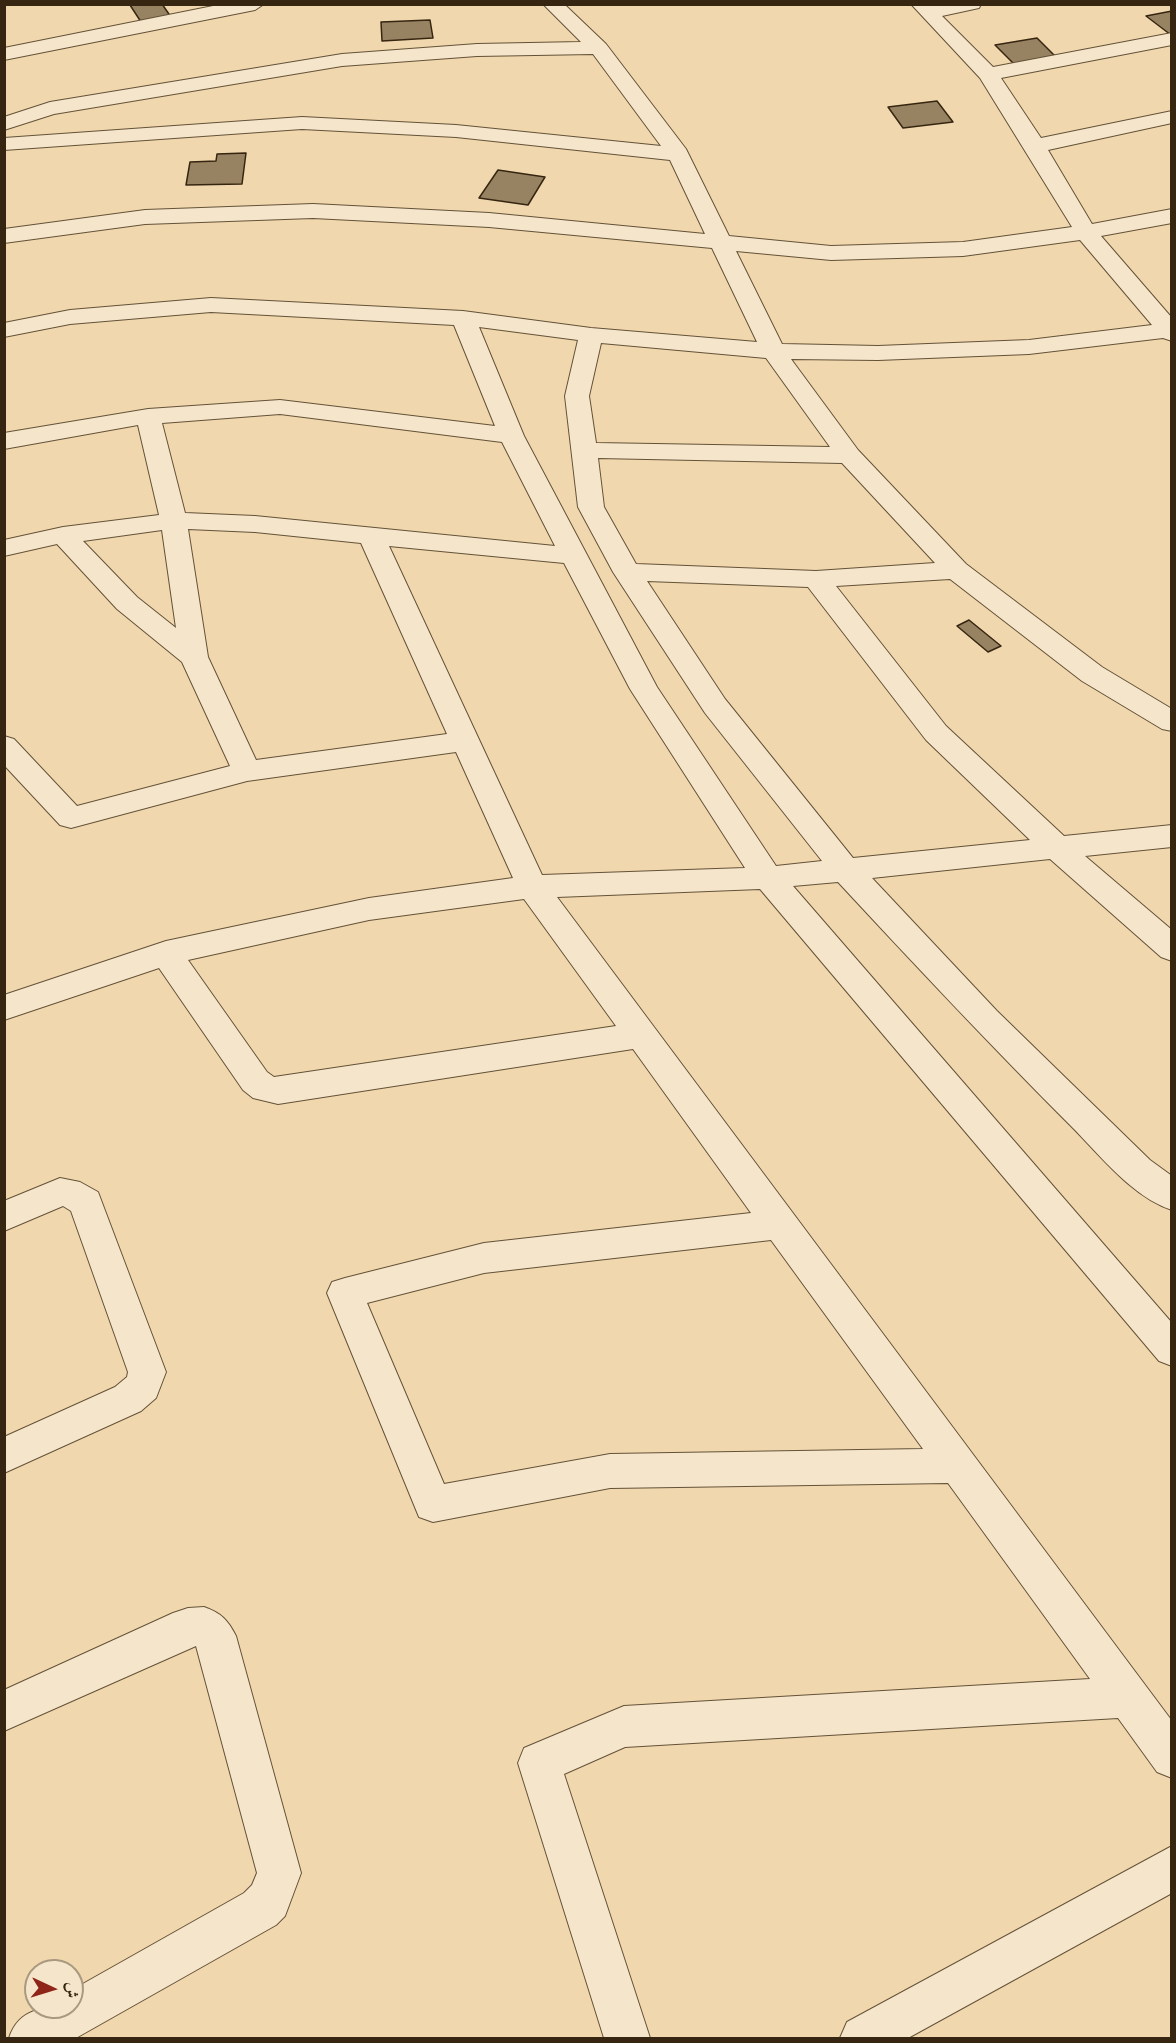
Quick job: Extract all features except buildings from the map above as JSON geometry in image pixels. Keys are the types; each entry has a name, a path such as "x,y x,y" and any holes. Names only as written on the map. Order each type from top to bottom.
{"street":[{"path":"4,54 255,4"},
{"path":"552,4 598,48 678,154 773,351 849,455 956,570 1092,674 1172,722"},
{"path":"925,8 972,4"},
{"path":"925,8 988,74 1035,146 1086,232 1170,331"},
{"path":"988,74 1172,39"},
{"path":"4,124 50,108 342,60 477,50 598,48"},
{"path":"1035,146 1172,117"},
{"path":"4,144 302,123 456,131 678,154"},
{"path":"4,236 146,217 314,211 489,220 831,253 963,249 1086,232 1172,216"},
{"path":"4,330 70,317 212,304 463,318 591,335 773,351 878,353 1029,347 1170,331"},
{"path":"463,318 511,436 644,689 768,878 1172,1350"},
{"path":"591,335 577,396 591,507 627,572 715,706 845,868 986,1020 1138,1170 1172,1196"},
{"path":"4,441 148,416 280,407 511,436"},
{"path":"148,416 174,521 194,657 247,771"},
{"path":"582,450 849,455"},
{"path":"4,548 63,535 174,521 255,524 574,556"},
{"path":"63,535 127,603 194,657"},
{"path":"371,536 532,886 1172,1757"},
{"path":"627,572 816,579 956,570"},
{"path":"816,579 936,733 1059,849 1172,949"},
{"path":"4,746 71,818 247,771 465,741"},
{"path":"4,1008 166,953 369,909 532,886 768,878 845,868 1059,849 1172,836"},
{"path":"166,953 255,1081 265,1089 278,1091 640,1035"},
{"path":"4,1216 60,1192 68,1192 85,1202 147,1372 143,1386 128,1399 4,1456"},
{"path":"780,1224 484,1258 345,1293 433,1504 610,1471 957,1466"},
{"path":"4,1711 188,1627 204,1626 215,1636 279,1873 269,1900 260,1909 32,2038"},
{"path":"627,2038 539,1763 624,1727 1128,1697"},
{"path":"863,2038 1172,1868"}]}
